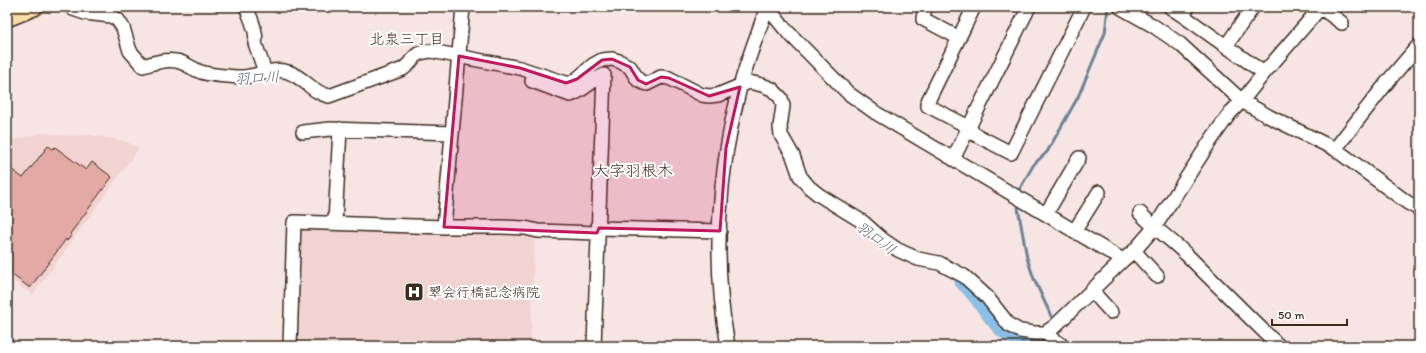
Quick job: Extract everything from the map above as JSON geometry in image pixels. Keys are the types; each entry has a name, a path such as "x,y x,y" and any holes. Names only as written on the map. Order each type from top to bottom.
{"main road":[{"path":"7,18 34,7"}],"street":[{"path":"72,7 73,9 85,13 104,14 118,20 123,28 130,51 143,66 165,60 176,60 201,72 242,77 255,76 274,70 281,70 297,76 312,90 322,95 329,96 403,68 408,65 412,58 417,54 431,51 520,68 566,83 571,83 593,65 602,60 612,59 630,66 638,80 644,83 647,84 660,77 669,78 702,95 718,95 750,82 762,85 772,89 781,98 783,106 780,127 781,135 793,156 800,176 809,187 819,195 863,222 882,239 898,250 918,259 939,263 964,276 987,297 1009,325 1020,331 1034,333 1045,333 1054,327 1134,251 1154,228 1230,113 1242,101 1320,7 1342,23"},
{"path":"246,7 254,28 256,39 255,43 264,69"},
{"path":"444,227 464,7"},
{"path":"728,346 719,266 721,198 726,148 740,87 767,7"},
{"path":"767,7 785,29 848,93 876,113 1123,260"},
{"path":"925,7 923,19 959,38"},
{"path":"974,7 928,101 928,106 969,126 974,134 1011,153 1084,7"},
{"path":"953,159 1029,7"},
{"path":"1120,7 1152,24 1180,44 1242,101 1268,116 1334,149 1419,209"},
{"path":"1170,7 1185,11 1226,46 1264,73"},
{"path":"1226,46 1253,7"},
{"path":"1334,149 1419,45"},
{"path":"535,72 532,81 570,95 575,94 596,78 604,75 594,346"},
{"path":"303,132 340,129 452,133"},
{"path":"335,222 340,129"},
{"path":"1046,214 1079,158"},
{"path":"1074,232 1099,192"},
{"path":"1140,213 1154,228 1187,255 1279,346"},
{"path":"290,346 294,222 525,228 538,230 720,231"},
{"path":"1134,251 1157,276"},
{"path":"1092,291 1111,312"},
{"path":"1045,333 1064,346"}],"highlighted area":[{"path":"459,56 520,68 566,83 577,79 602,60 612,59 630,67 638,80 646,84 661,77 669,78 709,96 740,87 726,148 720,231 599,228 597,233 444,227"}],"shaded area":[{"path":"41,133 69,136 91,135 124,141 139,148 33,295 7,277 7,142"},
{"name":"翠会行橋記念病院","path":"296,228 516,229 535,235 530,346 293,346"}],"building":[{"path":"48,146 53,149 55,147 86,170 92,162 112,177 70,234 72,235 67,241 66,239 30,288 7,271 7,174 11,169 23,178"}],"waterway":[{"path":"1018,192 1034,164 1047,152 1078,97 1105,33 1108,7"},
{"path":"1018,208 1027,258 1034,279 1053,320"},
{"name":"羽口川","path":"963,281 992,317 1010,334 1021,338 1040,341 1051,346"}],"place":[{"name":"翠会行橋記念病院","path":"414,292"}],"district":[{"name":"北泉三丁目","path":"407,39"},
{"name":"大字羽根木","path":"633,170"}]}
